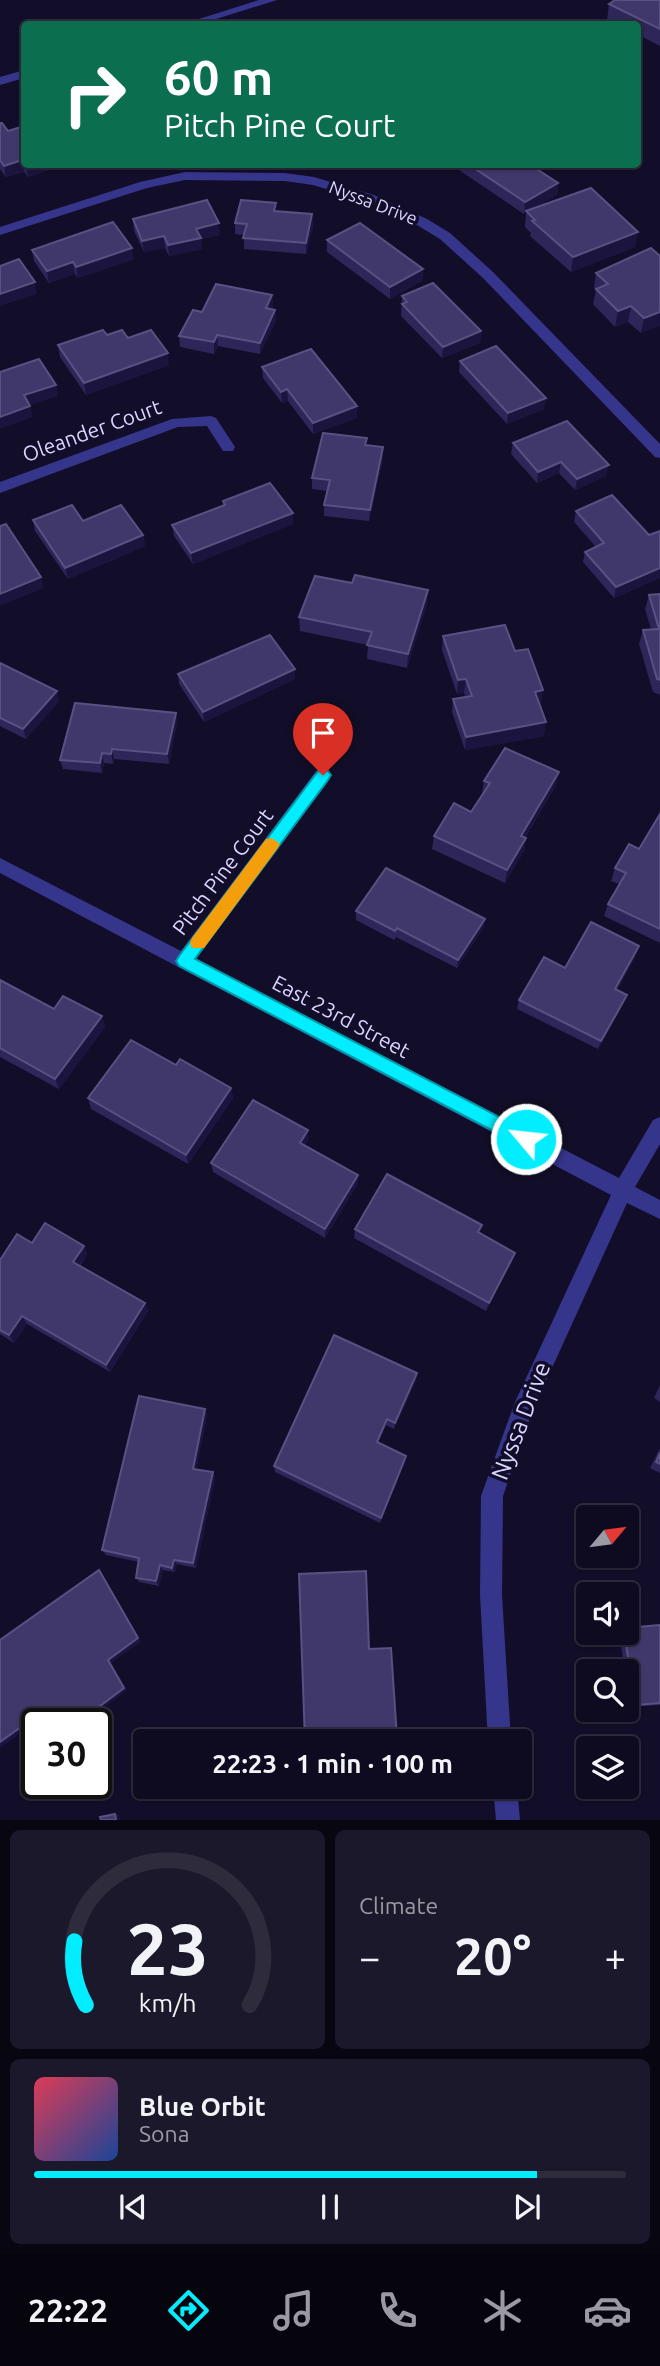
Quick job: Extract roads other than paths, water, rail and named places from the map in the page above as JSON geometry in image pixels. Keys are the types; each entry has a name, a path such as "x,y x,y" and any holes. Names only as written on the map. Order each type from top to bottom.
{"street":[{"path":"199,21 271,0"},
{"path":"0,81 21,75"},
{"name":"Nyssa Drive","path":"0,231 144,185 185,176 225,174 285,177 314,181 370,198 422,222 453,244 488,275 660,453"},
{"name":"Oleander Court","path":"0,488 177,422 211,421 228,447"},
{"name":"Pitch Pine Court","path":"184,961 323,775"},
{"name":"East 23rd Street","path":"0,865 660,1210"},
{"name":"Nyssa Drive","path":"499,1729 491,1595 492,1496 522,1409 623,1190 660,1126"},
{"path":"506,1799 508,1820"}]}
